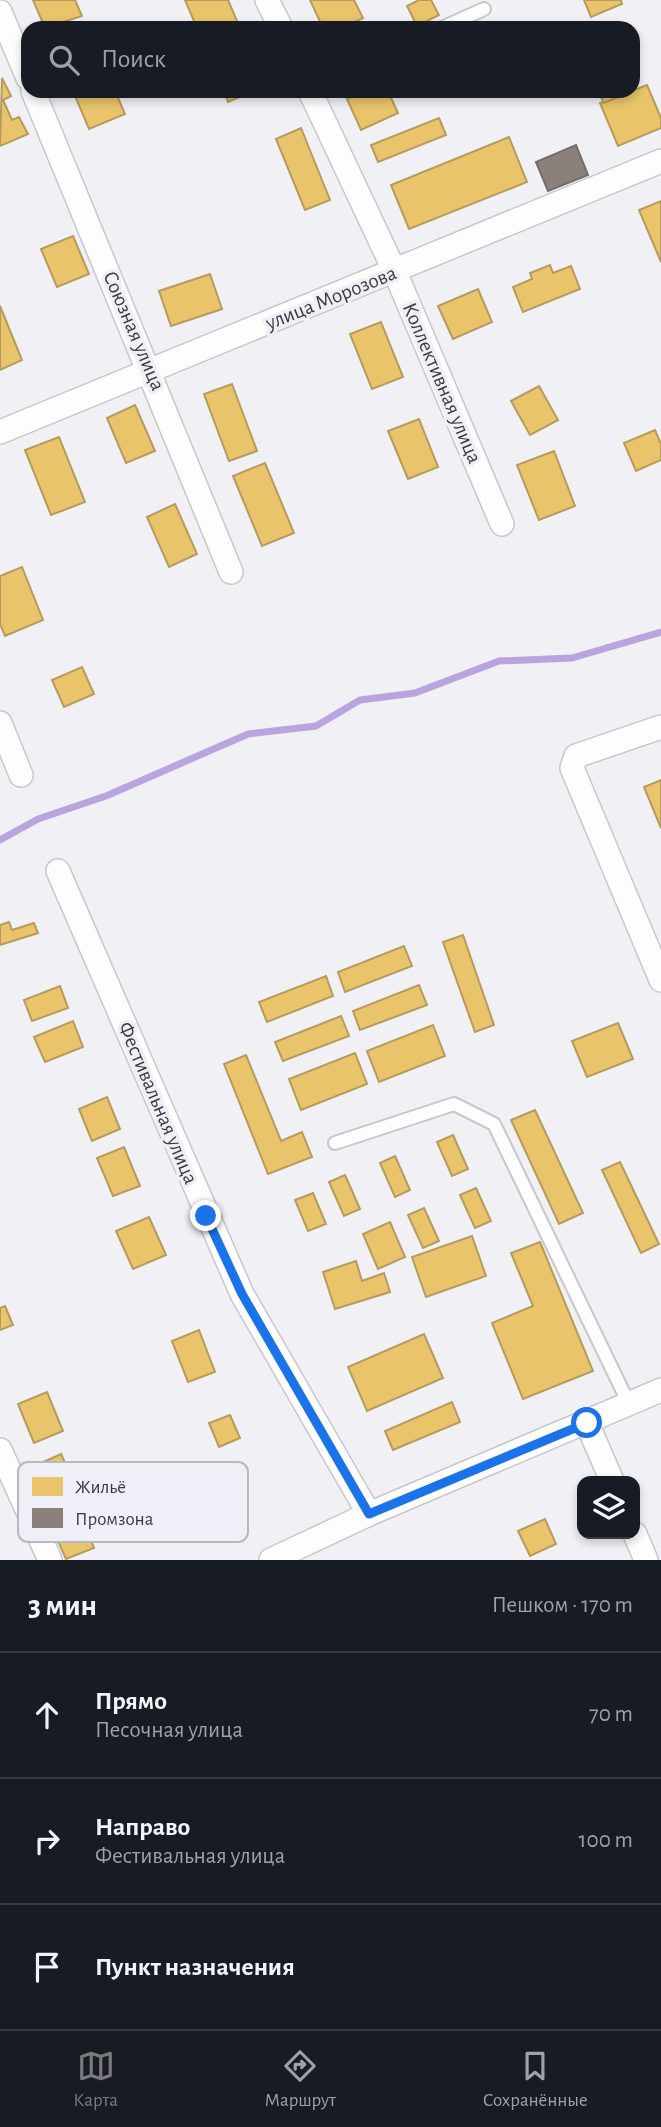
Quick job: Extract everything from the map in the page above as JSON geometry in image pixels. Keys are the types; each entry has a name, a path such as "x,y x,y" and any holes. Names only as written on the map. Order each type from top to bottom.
{"street":[{"path":"267,0 278,21"},
{"path":"0,12 21,62"},
{"name":"Союзная улица","path":"36,98 151,372 231,572"},
{"name":"Коллективная улица","path":"313,98 395,272 502,524"},
{"name":"улица Морозова","path":"0,432 661,161"},
{"path":"0,723 21,775"},
{"path":"661,727 576,756 572,768 661,980"},
{"name":"Фестивальная улица","path":"58,871 242,1294 369,1514"},
{"path":"271,1560 369,1514 661,1390"},
{"path":"587,1423 610,1476"},
{"path":"0,1450 18,1490"},
{"path":"637,1539 646,1560"},
{"path":"42,1542 50,1560"}],"lane":[{"path":"457,21 484,9"},
{"path":"335,1143 454,1104 494,1124 629,1404"}],"building: Жильё":[{"path":"33,0 75,0 82,16 67,21 42,21"},
{"path":"185,0 228,0 237,21 194,21"},
{"path":"310,0 354,0 363,18 357,21 320,21"},
{"path":"419,0 431,0 439,15 427,21 414,21 407,6"},
{"path":"584,0 621,0 622,4 591,17"},
{"path":"2,78 11,96 3,100 12,120 19,117 28,134 0,146"},
{"path":"647,85 661,118 661,128 618,146 600,103 613,98 640,98 640,88"},
{"path":"76,98 118,98 125,114 89,129"},
{"path":"391,98 398,113 361,130 347,99"},
{"path":"602,98 616,98 604,103"},
{"path":"439,118 446,135 378,162 371,145"},
{"path":"301,128 330,200 305,210 276,139"},
{"path":"509,137 527,182 409,229 391,185"},
{"path":"661,201 661,262 639,210"},
{"path":"73,236 89,274 57,287 41,249"},
{"path":"550,265 553,273 571,266 580,289 523,312 513,287 532,279 530,273"},
{"path":"210,274 222,309 171,326 159,291"},
{"path":"478,289 492,322 453,339 438,306"},
{"path":"0,306 22,360 0,370"},
{"path":"381,322 403,377 372,389 350,334"},
{"path":"232,384 257,451 229,461 204,394"},
{"path":"539,386 558,420 530,435 511,401"},
{"path":"135,405 155,451 126,463 107,418"},
{"path":"419,419 438,467 408,479 388,431"},
{"path":"655,430 661,444 661,460 636,471 624,443"},
{"path":"59,437 85,502 51,515 25,450"},
{"path":"554,451 575,506 539,520 517,465"},
{"path":"265,463 294,533 262,546 233,476"},
{"path":"175,504 197,554 169,567 147,517"},
{"path":"22,567 43,620 5,636 0,624 0,576"},
{"path":"82,667 94,694 64,707 52,680"},
{"path":"661,780 661,828 644,787"},
{"path":"9,922 12,930 34,923 38,933 0,945 0,925"},
{"path":"463,935 494,1025 475,1032 443,942"},
{"path":"404,946 412,966 345,992 338,972"},
{"path":"326,976 333,996 267,1022 259,1002"},
{"path":"419,985 427,1005 360,1030 353,1011"},
{"path":"60,986 68,1008 32,1021 24,1000"},
{"path":"341,1016 349,1036 283,1061 275,1042"},
{"path":"73,1021 83,1047 45,1062 34,1037"},
{"path":"618,1023 633,1059 587,1077 572,1041"},
{"path":"433,1025 445,1056 379,1082 367,1051"},
{"path":"355,1053 367,1084 301,1110 289,1079"},
{"path":"246,1055 281,1141 302,1132 312,1157 268,1174 224,1064"},
{"path":"107,1097 120,1129 92,1141 79,1109"},
{"path":"535,1110 583,1213 559,1224 511,1120"},
{"path":"453,1135 468,1169 452,1176 437,1142"},
{"path":"124,1147 140,1186 113,1196 97,1158"},
{"path":"395,1156 410,1190 395,1197 380,1163"},
{"path":"620,1162 659,1244 641,1253 602,1170"},
{"path":"345,1175 360,1209 344,1216 329,1182"},
{"path":"476,1188 491,1221 475,1228 460,1195"},
{"path":"313,1193 326,1224 308,1231 295,1200"},
{"path":"424,1208 439,1241 423,1248 408,1215"},
{"path":"149,1217 166,1255 133,1269 116,1231"},
{"path":"390,1222 405,1257 378,1269 363,1234"},
{"path":"472,1236 486,1276 426,1297 412,1257"},
{"path":"540,1242 593,1371 523,1399 492,1323 533,1306 511,1253"},
{"path":"356,1261 362,1281 384,1273 390,1292 335,1309 323,1272"},
{"path":"5,1306 13,1325 0,1330 0,1308"},
{"path":"199,1330 215,1372 188,1382 172,1341"},
{"path":"424,1334 443,1378 367,1411 348,1367"},
{"path":"47,1392 63,1431 34,1443 18,1404"},
{"path":"452,1402 460,1422 393,1450 385,1431"},
{"path":"230,1415 240,1438 219,1447 209,1423"},
{"path":"61,1454 65,1462 43,1462"},
{"path":"545,1519 556,1544 530,1556 518,1531"},
{"path":"58,1542 92,1542 94,1548 66,1559"}],"building: Промзона":[{"path":"576,145 588,175 548,191 536,162"}],"waterway":[{"path":"0,840 38,819 106,796 248,734 316,726 360,700 415,693 499,661 572,658 661,632"}],"route":[{"path":"206,1216 242,1294 369,1514 587,1423"}]}
